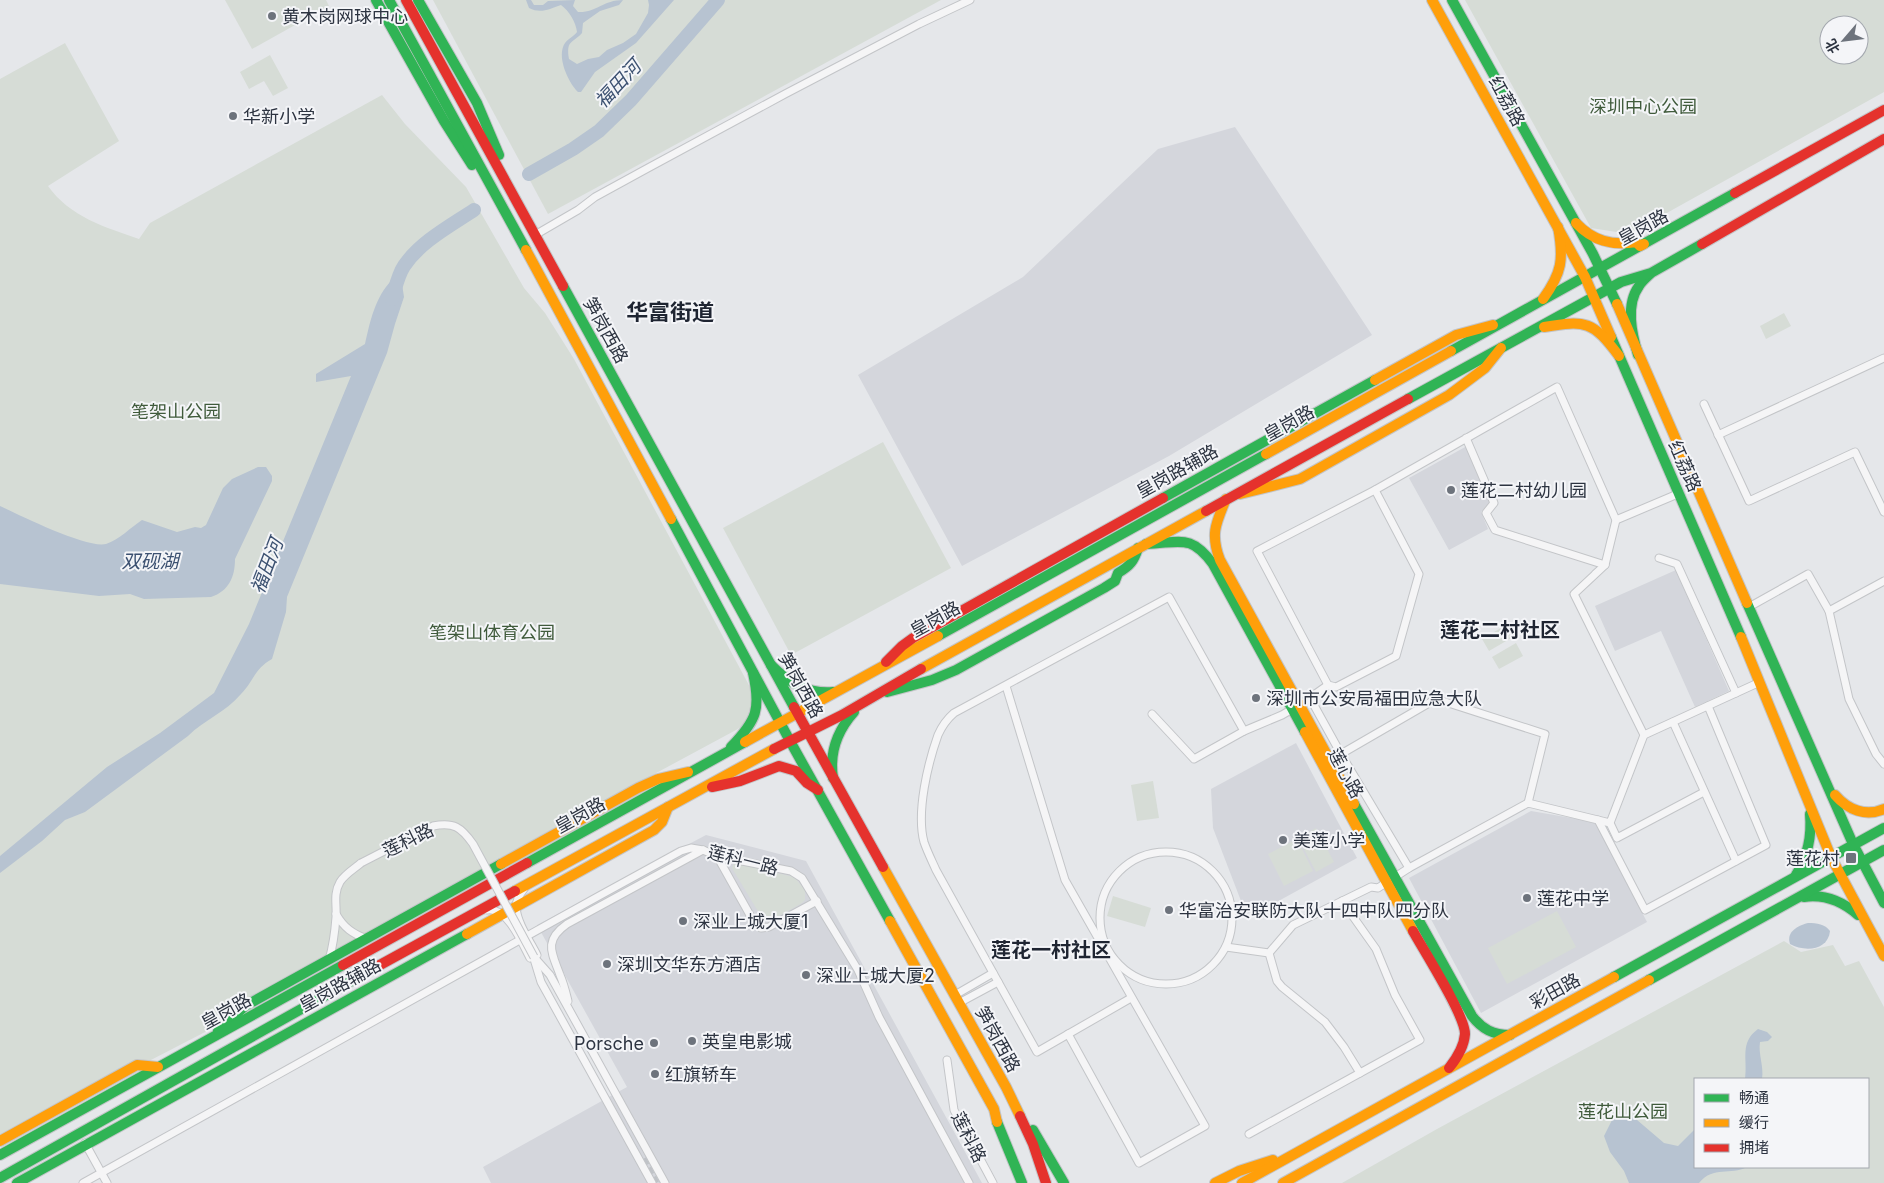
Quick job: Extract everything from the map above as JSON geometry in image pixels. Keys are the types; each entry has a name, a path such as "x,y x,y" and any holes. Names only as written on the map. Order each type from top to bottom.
{"main road":[{"name":"笋岗西路","path":"376,0 444,121 506,213"},
{"name":"笋岗西路","path":"389,0 454,116 780,723 994,1109 998,1128 1022,1183"},
{"name":"笋岗西路","path":"406,0 770,664 1006,1087 1030,1138 1046,1183"},
{"name":"笋岗西路","path":"418,0 477,103 519,206"},
{"name":"红荔路","path":"1432,0 1558,227 1594,297 1760,682 1831,857 1884,956"},
{"name":"红荔路","path":"1452,0 1610,288 1853,844 1884,903"},
{"name":"皇岗路","path":"0,1155 1585,278 1884,110"},
{"name":"皇岗路","path":"0,1178 668,807 885,692 943,656 1534,329 1621,282 1651,273 1884,139"},
{"path":"1576,223 1588,234 1606,243 1636,242 1640,246 1649,242"},
{"path":"1540,302 1561,268 1562,256 1558,227"},
{"path":"531,261 546,254"},
{"path":"1638,355 1632,331 1631,308 1637,288 1651,273"},
{"path":"1534,329 1567,323 1588,323 1598,329 1619,356"},
{"path":"1230,497 1300,478 1321,467 1448,395 1485,368 1501,348"},
{"name":"莲心路","path":"1230,497 1214,529 1213,542 1216,550 1463,1024 1465,1036 1463,1045 1456,1060 1448,1069"},
{"name":"莲心路","path":"1141,546 1183,540 1192,542 1204,552 1297,706"},
{"path":"885,692 926,682 956,670 1104,588 1115,581 1118,573 1129,567 1141,546"},
{"path":"770,664 791,684 803,690 816,693 838,691"},
{"path":"724,754 741,736 755,713 757,698 753,673"},
{"path":"833,778 832,759 835,742 844,724 860,705"},
{"path":"1773,713 1792,705"},
{"path":"704,788 740,782 779,766 796,771 807,783 818,790"},
{"name":"皇岗路辅路","path":"208,1039 245,1006 638,788 658,779 692,772"},
{"path":"1823,775 1836,798 1847,807 1867,813 1880,812 1884,809"},
{"path":"1795,877 1806,858 1811,838 1811,818 1804,790"},
{"name":"皇岗路辅路","path":"17,1183 657,828 666,815 668,807"},
{"name":"彩田路","path":"1242,1183 1884,828"},
{"name":"彩田路","path":"1282,1183 1884,850"},
{"name":"莲心路","path":"1390,881 1476,1023 1488,1031 1510,1035"},
{"path":"1795,900 1808,896 1823,896 1833,899 1856,912 1868,926"},
{"path":"0,1141 137,1065 158,1067"},
{"path":"1006,1087 1064,1183"},
{"path":"1215,1183 1239,1171 1296,1153"}],"street":[{"path":"535,235 648,168 902,33 970,0"},
{"path":"1718,435 1884,358"},
{"path":"1375,490 1419,574 1396,656 1336,687 1328,685 1257,551 1375,490 1557,387 1616,520 1605,565 1574,594 1644,735"},
{"path":"1704,404 1749,501 1855,452 1884,512"},
{"path":"1466,438 1494,503 1486,513 1495,530 1605,565"},
{"path":"1616,520 1680,493"},
{"path":"1659,558 1677,564 1736,693"},
{"path":"1595,574 1605,565"},
{"path":"1749,607 1808,574 1829,611 1849,699 1876,754 1884,764"},
{"path":"1829,611 1884,581"},
{"path":"1131,998 1037,1052 936,870 924,841 922,815 927,776 939,734 946,721 954,713 1169,597 1244,731"},
{"path":"1704,792 1617,838 1610,822 1644,735 1760,682"},
{"path":"1152,714 1194,759 1244,731 1297,706 1328,685"},
{"path":"1006,686 1065,880 1205,1126 1139,1163 1068,1034"},
{"path":"1310,698 1409,868"},
{"path":"1341,754 1436,699 1545,734 1528,803"},
{"path":"1598,820 1645,910 1766,845 1708,706"},
{"path":"1673,722 1736,861"},
{"path":"1269,953 1293,925 1371,887 1378,888 1409,868 1528,803 1610,822"},
{"name":"莲科路","path":"329,960 334,941 335,902 340,883 361,863 424,829 451,824 466,833 473,844 534,956"},
{"name":"莲科一路","path":"84,1183 681,851 691,848 703,850 717,856 794,872 802,878 858,970 883,1025 969,1183"},
{"path":"571,1011 552,955 551,945 557,932 567,924 703,850"},
{"path":"1166,852 1187,855 1206,866 1222,883 1230,903 1232,926 1226,947 1213,965 1196,978 1175,984 1154,984 1133,976 1116,962 1105,944 1100,923 1102,901 1110,882 1125,866 1144,855 1166,852"},
{"path":"717,856 755,924 761,928 769,927 817,901"},
{"path":"516,907 520,896 530,883"},
{"path":"1249,1134 1420,1040 1395,995 1376,949 1342,901"},
{"name":"莲科路","path":"516,907 518,918 527,936 541,982 652,1183"},
{"path":"477,913 489,909 503,914"},
{"path":"336,914 346,928 359,936 368,938"},
{"name":"莲科路","path":"503,914 520,940 550,975 665,1183"},
{"path":"1226,947 1269,953"},
{"path":"1269,953 1277,981 1325,1022 1344,1047 1360,1073"},
{"path":"957,999 993,973"},
{"path":"957,999 998,982"},
{"name":"莲科路","path":"947,1060 954,1110 993,1183"},
{"path":"80,1134 107,1183"}],"shaded area":[{"path":"1235,127 1372,335 1169,456 962,566 858,375 1023,277 1158,149"},
{"name":"莲花二村幼儿园","path":"1467,446 1490,502 1481,512 1488,529 1449,550 1409,478"},
{"path":"1676,570 1729,691 1695,707 1661,631 1615,651 1595,606"},
{"name":"美莲小学","path":"1296,743 1357,858 1273,904 1246,914 1213,828 1211,789"},
{"name":"莲花中学","path":"1531,811 1595,822 1647,922 1481,1013 1409,878"},
{"path":"706,835 806,861 982,1183 491,1183 483,1167 627,1087 537,925"}],"green space":[{"name":"黄木岗网球中心","path":"225,0 326,0 329,6 252,49"},
{"path":"433,0 941,0 548,214"},
{"name":"深圳中心公园","path":"1465,0 1884,0 1884,92 1629,234 1591,228"},
{"path":"65,43 119,141 48,186 67,206 89,220 139,239 150,223 382,95 405,124 466,187 524,288 545,313 574,359 751,689 754,702 745,724 736,730 543,834 224,1014 207,1031 149,1061 138,1059 0,1137 0,79"},
{"path":"270,55 288,88 273,96 264,81 249,89 240,72"},
{"path":"1784,313 1791,326 1766,339 1760,326"},
{"path":"883,442 951,568 791,655 723,528"},
{"path":"1506,625 1513,637 1489,651 1482,639"},
{"path":"1516,643 1523,656 1499,669 1492,657"},
{"path":"1153,781 1159,818 1137,821 1131,785"},
{"path":"1316,828 1334,862 1316,872 1298,838"},
{"path":"1297,839 1313,871 1284,886 1268,854"},
{"path":"734,863 794,877 805,890 805,900 772,920 762,918 732,868"},
{"path":"1113,896 1151,908 1145,927 1107,916"},
{"path":"1557,911 1576,947 1507,984 1488,948"},
{"name":"莲花山公园","path":"1784,941 1801,952 1833,945 1845,966 1859,961 1884,1007 1884,1183 1342,1183 1437,1129"}],"water":[{"path":"526,0 531,0 534,5 543,5 548,1 575,0 573,6 578,12 584,12 610,2 623,0 619,5 600,11 583,23 582,33 568,48 569,59 577,64 599,57 607,50 623,43 636,34 648,13 648,0 674,0 636,43 595,72 581,92 578,92 567,76 562,55 565,43 577,32 572,17 561,5 537,11 529,8"},
{"path":"392,280 402,284 404,297 387,353 287,597 286,612 272,659 261,667 245,689 229,706 85,812 65,820 42,841 0,873 0,856 107,767 160,733 214,693 249,624 351,376 316,382 316,374 365,344 377,302"},
{"name":"双砚湖","path":"258,467 266,467 272,476 272,481 235,559 234,572 230,583 222,591 211,597 144,599 130,594 99,596 0,584 0,506 70,537 97,544 106,544 142,520 177,532 195,527 201,528 206,525 223,488 232,479"},
{"path":"1808,923 1820,924 1830,931 1825,943 1808,949 1790,944 1789,940 1793,930"},
{"path":"1758,1029 1767,1032 1772,1037 1768,1041 1760,1042 1762,1078 1745,1078 1746,1046 1752,1034"},
{"path":"1630,1114 1664,1143 1678,1146 1694,1130 1694,1168 1745,1168 1716,1172 1710,1174 1699,1183 1629,1183 1624,1171 1610,1152 1604,1136 1612,1120"}],"waterway":[{"name":"福田河","path":"529,174 573,149 599,131 631,100 718,0"},
{"name":"福田河","path":"392,299 404,266 418,249 474,210"}],"tunnel":[{"path":"643,1159 656,1183"}],"traffic: fast":[{"path":"376,0 444,121 472,165"},
{"path":"389,0 526,250"},
{"path":"418,0 477,103 499,155"},
{"path":"1452,0 1593,254 1617,304"},
{"path":"1451,351 1735,193"},
{"path":"1408,399 1621,282 1651,273 1702,244"},
{"path":"1638,355 1632,329 1632,302 1639,286 1650,274"},
{"path":"563,286 794,707"},
{"path":"1611,337 1741,637"},
{"path":"1163,498 1375,380"},
{"path":"938,636 1266,454"},
{"path":"671,519 790,741 890,921"},
{"path":"1146,544 1184,542 1191,544 1205,554 1213,564 1305,732"},
{"path":"887,692 932,680 956,670 1104,588 1115,581 1118,573 1131,563 1138,548"},
{"path":"1747,603 1853,844 1884,903"},
{"path":"771,665 799,686 815,691 833,692"},
{"path":"731,747 747,729 755,713 757,696 753,673"},
{"path":"833,778 833,751 839,734 854,712"},
{"path":"527,863 745,742"},
{"path":"1354,804 1472,1016 1488,1030 1498,1034 1510,1035"},
{"path":"1796,875 1804,861 1808,846 1810,814"},
{"path":"1614,977 1884,828"},
{"path":"1649,980 1884,850"},
{"path":"218,1031 245,1006 501,864"},
{"path":"1804,897 1812,896 1833,900 1846,906 1858,915"},
{"path":"17,1183 467,934"},
{"path":"0,1155 343,965"},
{"path":"0,1178 378,966"},
{"path":"997,1122 1022,1183"},
{"path":"1033,1130 1064,1183"}],"traffic: slow":[{"path":"1432,0 1585,277 1611,337"},
{"path":"1576,223 1589,234 1603,241 1619,243 1636,242 1640,246 1644,244"},
{"path":"1543,299 1554,281 1560,265 1561,248 1558,227"},
{"path":"526,250 671,519"},
{"path":"1617,304 1747,603"},
{"path":"1544,327 1570,324 1588,326 1602,336 1619,356"},
{"path":"1375,380 1456,335 1493,325"},
{"path":"1240,494 1300,479 1449,395 1485,368 1501,348"},
{"path":"1266,454 1451,351"},
{"path":"1226,499 1219,515 1215,536 1220,560 1354,804"},
{"path":"921,669 1206,511"},
{"path":"745,742 938,636"},
{"path":"1741,637 1831,857 1884,956"},
{"path":"1305,732 1413,931"},
{"path":"515,891 774,749"},
{"path":"501,864 638,788 658,779 688,772"},
{"path":"1835,795 1846,805 1858,811 1871,812 1884,809"},
{"path":"467,934 654,830 662,822 668,807"},
{"path":"883,867 1006,1087 1020,1116"},
{"path":"890,921 994,1109 997,1122"},
{"path":"1242,1183 1614,977"},
{"path":"1283,1183 1649,980"},
{"path":"0,1141 137,1065 158,1067"},
{"path":"1215,1183 1239,1171 1273,1160"}],"traffic: jam":[{"path":"406,0 563,286"},
{"path":"1735,193 1884,110"},
{"path":"1702,244 1884,139"},
{"path":"1206,511 1408,399"},
{"path":"886,662 913,638 1163,498"},
{"path":"774,749 842,715 921,669"},
{"path":"794,707 883,867"},
{"path":"712,787 740,781 779,766 796,771 807,783 818,790"},
{"path":"343,965 527,863"},
{"path":"378,966 515,891"},
{"path":"1413,931 1451,998 1463,1025 1465,1034 1462,1048 1449,1068"},
{"path":"1020,1116 1033,1144 1046,1183"}],"place":[{"name":"黄木岗网球中心","path":"272,16"},
{"name":"华新小学","path":"233,116"},
{"name":"莲花二村幼儿园","path":"1451,490"},
{"name":"深圳市公安局福田应急大队","path":"1256,698"},
{"name":"美莲小学","path":"1283,840"},
{"name":"莲花村","path":"1851,858"},
{"name":"莲花中学","path":"1527,898"},
{"name":"华富治安联防大队十四中队四分队","path":"1169,910"},
{"name":"深业上城大厦1","path":"683,921"},
{"name":"深圳文华东方酒店","path":"607,964"},
{"name":"深业上城大厦2","path":"806,975"},
{"name":"英皇电影城","path":"692,1041"},
{"name":"Porsche","path":"654,1043"},
{"name":"红旗轿车","path":"655,1074"}],"district":[{"name":"华富街道","path":"670,312"},
{"name":"莲花二村社区","path":"1500,630"},
{"name":"莲花一村社区","path":"1051,950"}],"park label":[{"name":"笔架山公园","path":"176,411"},
{"name":"笔架山体育公园","path":"492,632"}]}
